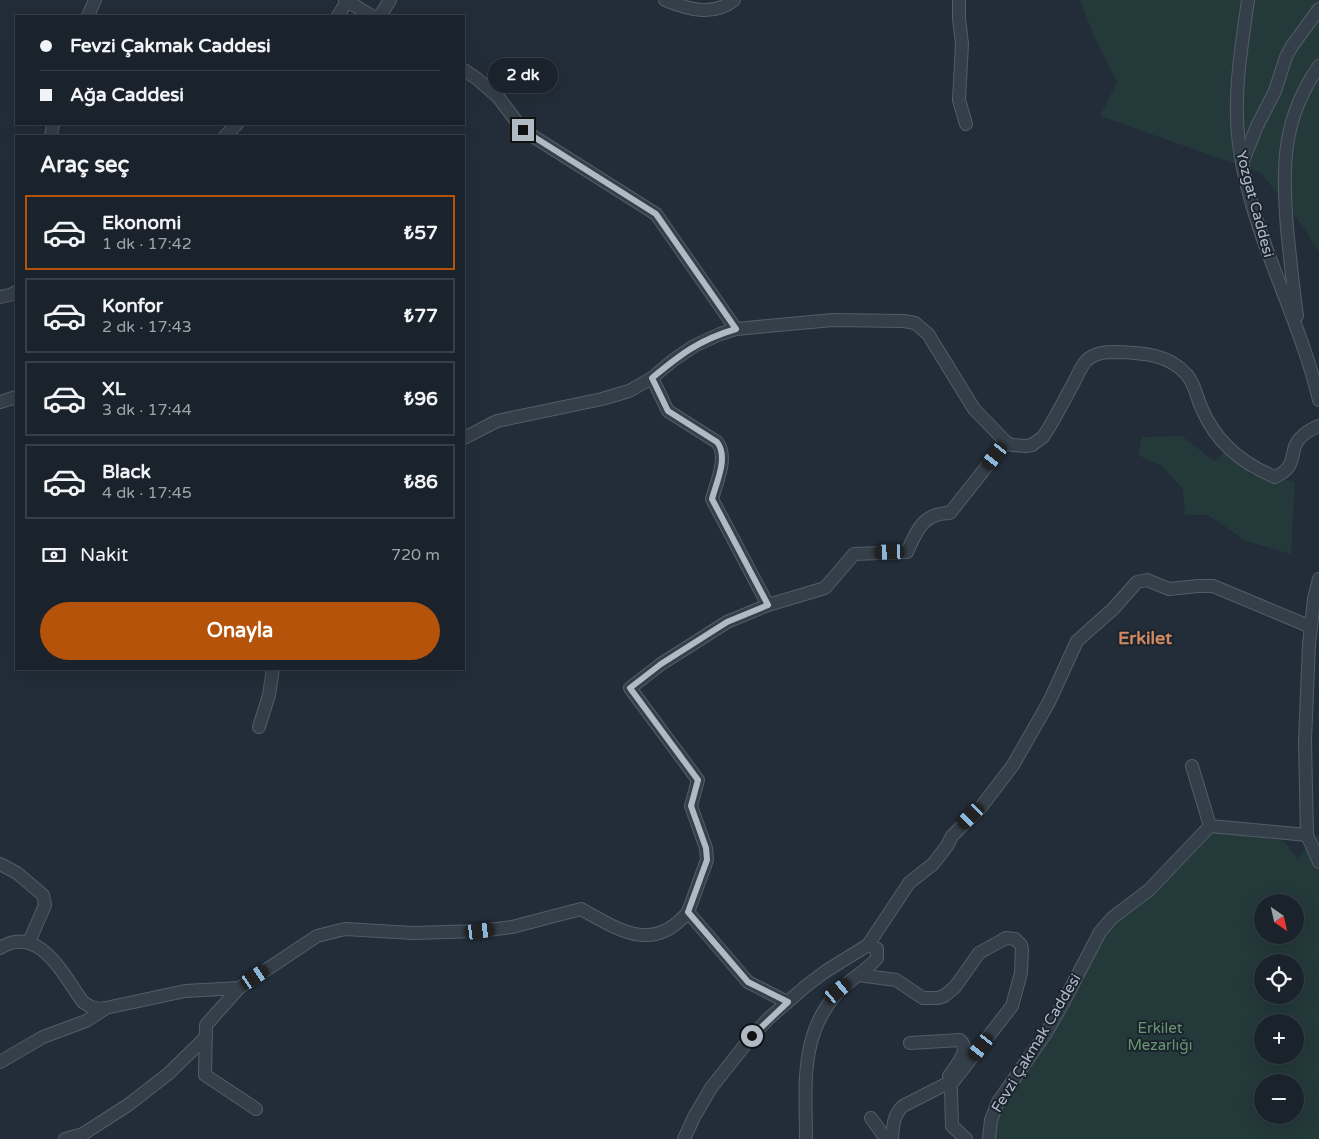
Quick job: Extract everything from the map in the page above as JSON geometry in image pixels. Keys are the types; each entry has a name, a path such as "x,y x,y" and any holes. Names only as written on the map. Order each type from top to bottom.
{"street":[{"path":"88,15 95,0"},
{"path":"381,15 390,0"},
{"path":"665,0 684,8 702,10 724,6 734,0"},
{"path":"959,0 962,44 959,100 966,124"},
{"name":"Yozgat Caddesi","path":"1248,0 1237,88 1237,130 1242,164 1269,259 1298,329 1319,400"},
{"path":"339,15 346,1 370,15"},
{"path":"1242,164 1256,126 1275,91 1286,57 1319,9"},
{"path":"1298,329 1287,219 1284,162 1293,116 1319,66"},
{"path":"465,71 498,96 523,130 656,214 736,329"},
{"path":"226,135 237,125"},
{"path":"0,297 15,292"},
{"path":"465,437 497,421 616,396 629,391 652,378 694,346 720,334 736,329 833,320 904,321 915,323 928,334 974,409 1006,442 1019,446 1032,445 1043,437 1083,366 1096,354 1110,352 1155,355 1172,362 1180,368 1192,382 1201,408 1217,434 1239,457 1275,477 1290,466 1294,449 1300,439 1310,430 1319,426"},
{"path":"652,378 668,411 717,442 720,446 723,456 712,499 768,605"},
{"path":"0,402 15,397"},
{"path":"256,1109 205,1075 206,1026 239,988 316,936 345,929 413,934 480,931 512,927 581,909 618,930 634,935 652,935 668,929 683,919 688,912 707,860 706,848 691,806 698,780 630,688 668,660 727,622 768,605 826,588 854,554 907,552 921,525 937,514 950,513 1006,442"},
{"path":"1319,579 1314,599 1311,627 1305,715 1307,835 1319,862"},
{"path":"684,1139 704,1100 718,1078 752,1036 788,1002 826,971 868,946 909,883 933,864 952,836 981,807 1013,765 1049,702 1077,641 1113,609 1137,582 1148,580 1169,589 1213,586 1311,627"},
{"path":"259,727 269,696 273,670"},
{"path":"1192,766 1210,826 1307,835"},
{"name":"Fevzi Çakmak Caddesi","path":"989,1139 991,1120 998,1102 1050,1026 1100,932 1112,918 1149,890 1210,826"},
{"path":"0,864 17,873 43,895 45,905 29,942"},
{"path":"688,912 748,982 788,1002"},
{"path":"858,974 896,980 923,998 938,998 944,996 955,987 979,953 1006,938 1011,938 1018,942 1022,949 1021,973 1012,1006 947,1086"},
{"path":"0,948 17,942 29,942 39,946 49,955 83,1002 95,1008 107,1008 185,991 239,988"},
{"path":"806,1139 806,1069 811,1041 829,1002 838,991 877,958 877,950 874,947 868,946"},
{"path":"0,1062 43,1037 86,1021 107,1008"},
{"path":"65,1139 83,1134 128,1105 168,1074 206,1037"},
{"path":"910,1043 957,1039 963,1042 965,1050 947,1086 952,1126 966,1139"},
{"path":"892,1139 894,1119 899,1110 941,1085 947,1086"},
{"path":"870,1118 886,1139"}],"green space":[{"path":"1080,0 1319,0 1319,252 1299,221 1261,173 1100,116 1117,82 1094,36"},
{"path":"1182,436 1214,461 1225,452 1252,475 1295,481 1291,554 1246,541 1208,515 1185,515 1183,489 1162,466 1138,455 1142,437"},
{"name":"Erkilet Mezarlığı","path":"1214,829 1284,841 1297,858 1319,835 1319,1139 989,1139 987,1125 1093,941"}],"district":[{"name":"Erkilet","path":"1145,638"}],"route":[{"path":"523,130 656,214 736,329 694,346 652,378 668,411 717,442 720,446 723,456 712,499 768,605 727,622 661,664 630,688 698,780 691,806 706,848 707,860 688,912 748,982 788,1002 752,1036"}]}
